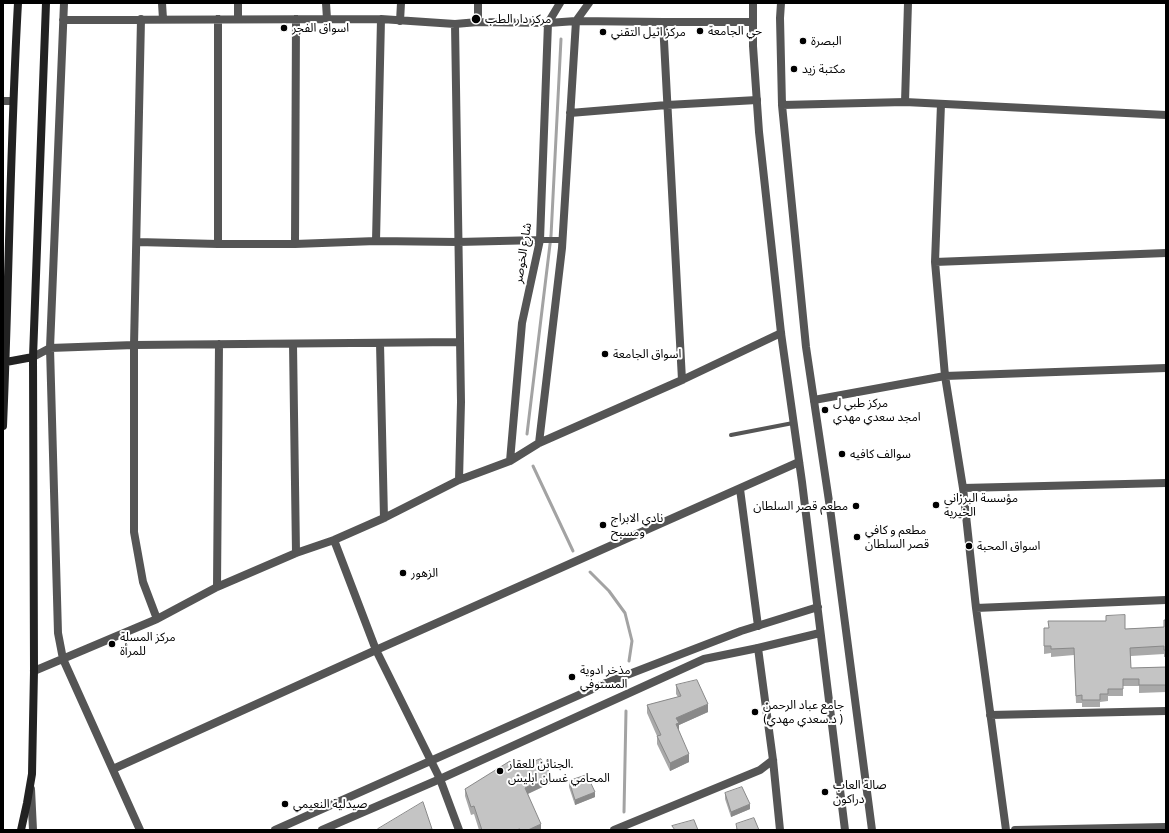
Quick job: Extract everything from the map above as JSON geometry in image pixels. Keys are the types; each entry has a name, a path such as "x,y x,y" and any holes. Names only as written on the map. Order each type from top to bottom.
{"main road":[{"path":"3,426 13,101 18,3"},
{"path":"21,830 31,784 34,671 33,357 46,3"},
{"path":"6,362 33,357"}],"street":[{"path":"64,3 50,348 58,633 63,659 140,830"},
{"path":"162,3 163,19"},
{"path":"238,3 238,19"},
{"path":"326,3 327,19"},
{"path":"400,21 401,3"},
{"path":"478,3 478,22"},
{"path":"548,23 560,3"},
{"path":"538,443 563,240 576,21 589,3"},
{"path":"753,3 759,132 781,333 800,462 845,830"},
{"path":"781,3 782,105 806,347 830,508 872,830"},
{"path":"905,102 908,3"},
{"path":"141,19 134,345 134,532 143,582 157,619"},
{"path":"218,19 218,244"},
{"path":"295,244 296,19"},
{"path":"63,20 381,19 455,24 478,22 548,23 576,21 753,22"},
{"path":"376,241 381,19"},
{"path":"663,22 682,380"},
{"name":"شارع الخوصر","path":"510,461 522,323 540,240 548,23"},
{"path":"455,24 461,402 459,480"},
{"path":"570,113 667,105 757,100"},
{"path":"3,101 13,101"},
{"path":"782,105 905,102 1166,115"},
{"path":"941,104 935,262 945,376 963,488 976,608 1006,830"},
{"path":"137,242 295,244 376,241 458,242 563,240"},
{"path":"935,262 1166,253"},
{"path":"34,671 157,619 217,588 296,553 334,540 384,518 459,480 510,461 538,443 682,380 781,333"},
{"path":"33,357 50,348 134,345 460,342"},
{"path":"380,343 384,518"},
{"path":"217,588 219,344"},
{"path":"293,344 296,553"},
{"path":"814,400 945,376 1166,368"},
{"path":"113,770 376,650 800,462"},
{"path":"963,488 1166,483"},
{"path":"740,489 758,626"},
{"path":"334,540 376,650 440,779 459,830"},
{"path":"976,608 1166,600"},
{"path":"275,830 606,683 758,626 818,607"},
{"path":"322,830 440,779 704,659 820,633"},
{"path":"758,648 773,760 780,830"},
{"path":"990,715 1166,711"},
{"path":"614,830 760,770 773,760"},
{"path":"31,784 33,830"},
{"path":"1015,830 1166,827"}],"lane":[{"path":"731,435 794,423"}],"building":[{"path":"1125,615 1125,629 1164,627 1164,620 1166,620 1166,650 1164,650 1164,646 1130,648 1131,668 1166,667 1166,685 1139,685 1139,679 1123,679 1123,689 1108,689 1108,694 1100,694 1100,700 1082,700 1082,695 1076,696 1074,648 1051,649 1051,646 1044,646 1044,628 1049,628 1048,621 1106,621 1106,616"},
{"path":"697,680 708,704 676,718 679,723 676,724 689,754 670,763 657,736 661,735 647,705 681,696 676,685"},
{"path":"541,759 551,775 525,788 541,824 528,830 482,830 474,806 471,807 465,789 510,761 513,769"},
{"path":"587,775 595,792 575,800 569,781"},
{"path":"742,787 750,804 731,812 725,793"},
{"path":"423,802 432,829 378,829"},
{"path":"754,818 759,830 735,830 737,829 736,824"},
{"path":"694,820 698,830 675,830 672,826"}],"waterway":[{"path":"527,434 551,236 561,39"},
{"path":"533,466 573,551"},
{"path":"590,572 609,591 625,613 632,641 629,661"},
{"path":"624,812 626,711"}],"place":[{"name":"مركز دار الطب","path":"476,19"},
{"name":"اسواق الفجر","path":"284,28"},
{"name":"حي الجامعة","path":"700,31"},
{"name":"مركز اثيل التقني","path":"603,32"},
{"name":"البصرة","path":"803,41"},
{"name":"مكتبة زيد","path":"794,69"},
{"name":"اسواق الجامعة","path":"605,354"},
{"name":"مركز طبي ل امجد سعدي مهدي","path":"825,410"},
{"name":"سوالف كافيه","path":"842,454"},
{"name":"مؤسسة البرزاني الخيرية","path":"936,505"},
{"name":"مطعم قصر السلطان","path":"856,506"},
{"name":"نادي الابراج ومسبح","path":"603,525"},
{"name":"مطعم و كافي قصر السلطان","path":"857,537"},
{"name":"اسواق المحبة","path":"969,546"},
{"name":"الزهور","path":"403,573"},
{"name":"مركز المسلة للمرأة","path":"112,644"},
{"name":"مذخر ادویة المستوفي","path":"572,677"},
{"name":"جامع عباد الرحمن (د.سعدي مهدي )","path":"755,712"},
{"name":"الجنائن للعقار. المحامي غسان ابليش","path":"500,771"},
{"name":"صالة العاب دراكون","path":"825,792"},
{"name":"صيدلية النعيمي","path":"285,804"}]}
